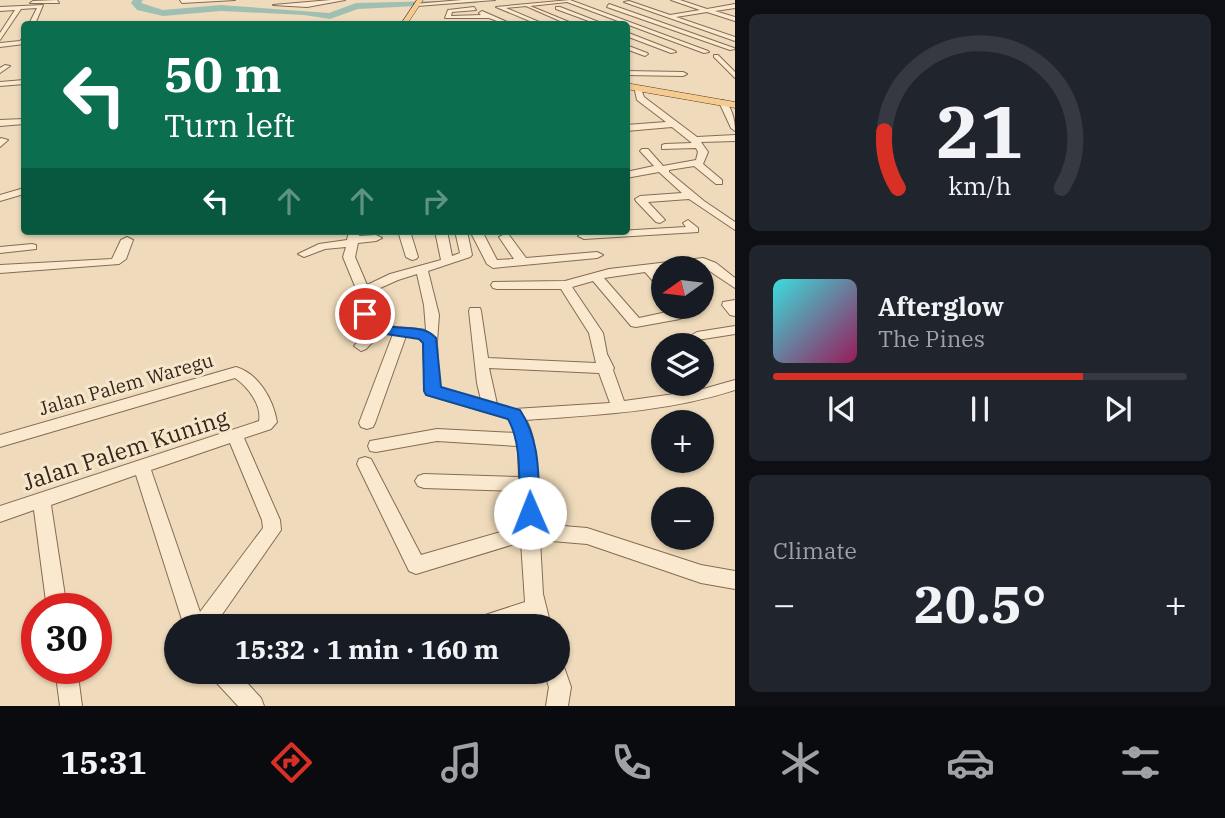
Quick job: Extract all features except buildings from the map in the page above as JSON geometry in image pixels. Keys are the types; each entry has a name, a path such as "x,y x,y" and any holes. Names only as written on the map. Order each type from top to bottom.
{"main road":[{"path":"406,21 418,2"},
{"path":"632,83 735,104"}],"street":[{"path":"276,5 342,0"},
{"path":"418,2 445,0"},
{"path":"418,2 492,0"},
{"path":"499,7 565,0 618,21"},
{"path":"620,0 735,38"},
{"path":"646,0 660,4"},
{"path":"674,0 735,19"},
{"path":"730,0 735,6"},
{"path":"182,1 232,1"},
{"path":"484,1 533,21"},
{"path":"0,6 57,2"},
{"path":"458,2 501,21"},
{"path":"547,3 593,21"},
{"path":"599,3 734,53"},
{"path":"713,3 727,7"},
{"path":"524,5 564,21"},
{"path":"586,8 606,5"},
{"path":"0,6 41,6 34,21"},
{"path":"630,23 735,6"},
{"path":"0,38 19,8"},
{"path":"474,9 450,11 448,18 514,14"},
{"path":"673,9 704,18"},
{"path":"630,26 706,52"},
{"path":"630,36 673,52"},
{"path":"0,45 21,43"},
{"path":"630,48 645,54"},
{"path":"734,53 716,56 735,76"},
{"path":"632,83 683,74"},
{"path":"0,83 21,82"},
{"path":"630,174 696,163 701,161 703,156 697,142 674,124 632,83"},
{"path":"723,103 735,128"},
{"path":"4,122 21,110"},
{"path":"630,128 674,124"},
{"path":"665,147 735,138"},
{"path":"645,151 691,196 735,227"},
{"path":"696,163 719,182"},
{"path":"0,198 21,192"},
{"path":"660,220 640,199 691,196"},
{"path":"630,231 691,227 705,240"},
{"path":"405,235 412,257"},
{"path":"441,235 447,262"},
{"path":"363,291 421,268 466,256 462,235"},
{"path":"478,235 493,264 597,256"},
{"path":"584,235 597,256 604,276 636,323 663,319"},
{"path":"505,237 522,261"},
{"path":"354,238 349,257 363,291 365,314 378,328 423,334 430,342"},
{"path":"304,254 354,238 376,238"},
{"path":"0,269 115,262 120,259 127,240"},
{"path":"0,250 32,247"},
{"path":"696,252 700,256"},
{"path":"421,268 434,331 430,342 432,391 514,415 619,408 696,397 735,385"},
{"path":"497,285 565,285 604,276 649,269 651,271"},
{"path":"714,269 735,287"},
{"path":"565,285 596,333 600,354 619,408"},
{"path":"735,304 728,305 735,312"},
{"path":"475,311 481,363 490,406"},
{"path":"361,346 378,328"},
{"path":"714,333 735,330"},
{"path":"367,423 395,343 402,331"},
{"path":"481,363 607,368"},
{"name":"Jalan Palem Waregu","path":"0,441 236,372 246,376 269,412 269,422 265,425"},
{"path":"514,415 523,429 525,440 539,614"},
{"name":"Jalan Palem Kuning","path":"0,514 265,425"},
{"path":"376,446 437,435 525,440"},
{"path":"211,614 272,530 271,520 235,436"},
{"path":"365,464 416,565 530,531 587,536 701,574 735,580"},
{"path":"142,468 190,614"},
{"path":"424,481 529,484"},
{"path":"41,500 55,593"},
{"path":"68,684 71,706"},
{"path":"233,684 253,706"},
{"path":"557,706 559,684"}],"waterway":[{"path":"138,0 136,3 141,8 163,13 221,8 330,16 356,6 476,0"}],"route":[{"path":"365,314 378,328 423,334 430,342 432,391 514,415 523,429 526,445 530,513"}]}
